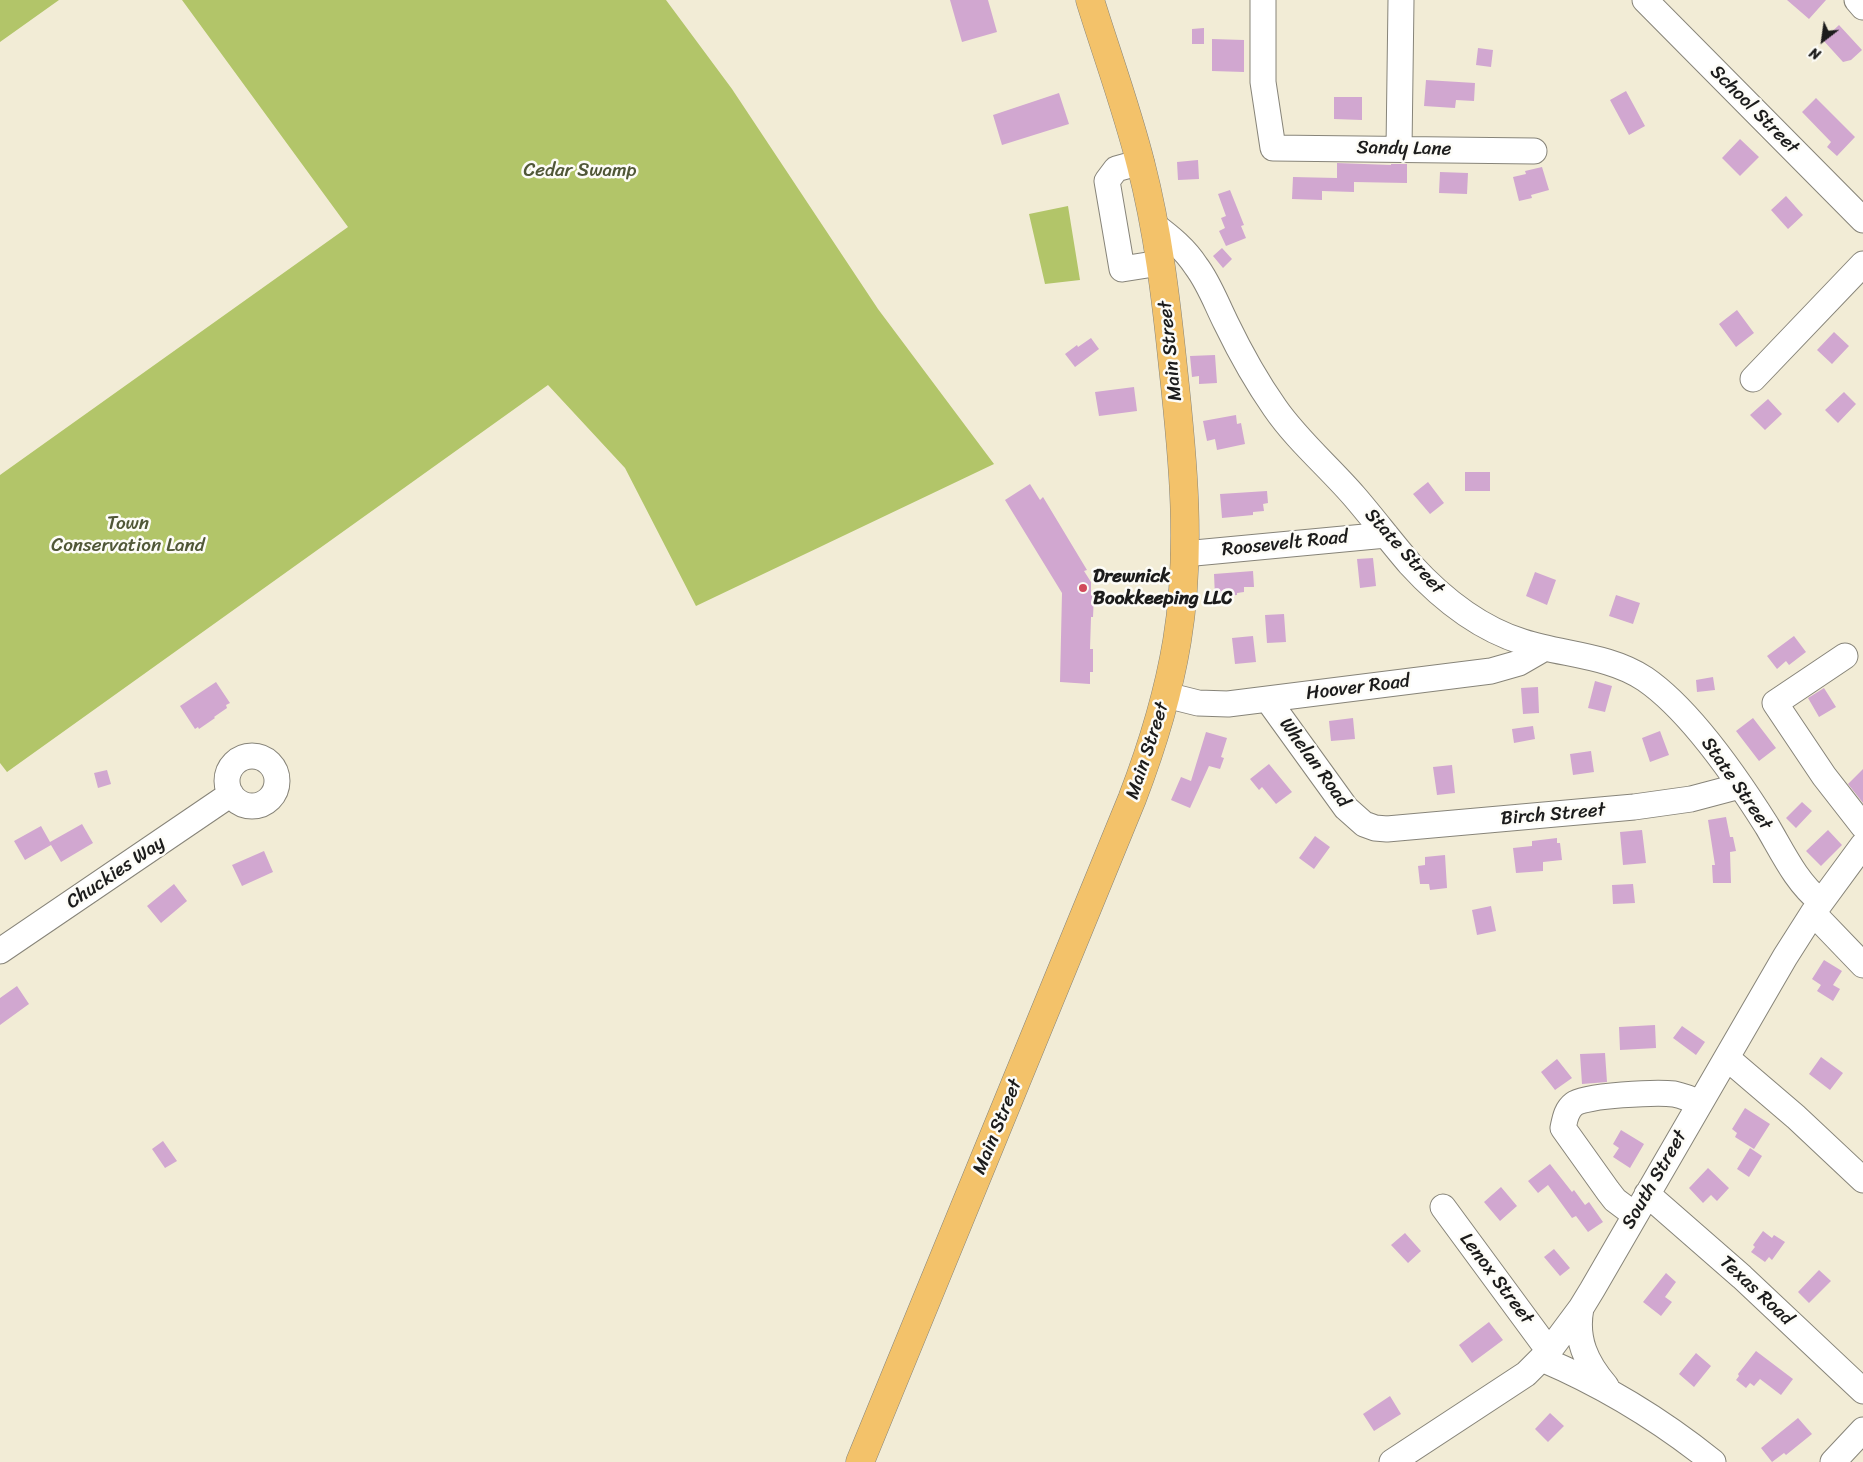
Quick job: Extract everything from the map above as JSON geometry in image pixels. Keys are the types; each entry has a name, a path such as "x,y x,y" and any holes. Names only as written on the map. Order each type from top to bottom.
{"main road":[{"name":"Main Street","path":"860,1462 1132,799 1153,742 1166,695 1178,639 1184,554 1182,459 1160,263 1141,162 1090,0"}],"street":[{"name":"Sandy Lane","path":"1263,0 1263,82 1273,148 1534,151"},
{"path":"1399,149 1400,0"},
{"name":"School Street","path":"1645,0 1863,220"},
{"path":"1857,0 1863,7"},
{"path":"1141,162 1116,169 1107,181 1122,269 1160,263"},
{"name":"State Street","path":"1154,225 1184,251 1205,278 1240,352 1275,409 1426,581 1461,610 1501,633 1522,642 1608,662 1627,669 1661,692 1695,727 1740,786 1799,879 1812,894 1817,907 1863,965"},
{"path":"1753,379 1863,264"},
{"name":"Roosevelt Road","path":"1184,554 1386,534"},
{"name":"Hoover Road","path":"1166,695 1212,704 1268,700 1491,671 1519,664 1545,648"},
{"path":"1845,656 1775,702 1824,776 1863,826"},
{"name":"Whelan Road","path":"1268,700 1346,808 1364,824"},
{"name":"Birch Street","path":"1364,824 1375,828 1387,829 1634,807 1691,799 1740,786"},
{"name":"Chuckies Way","path":"0,951 232,794"},
{"name":"South Street","path":"1392,1462 1539,1361 1581,1308 1785,957 1817,907 1863,845"},
{"path":"1727,1058 1796,1117 1863,1180"},
{"path":"1641,1204 1616,1200 1608,1191 1563,1128 1568,1110 1574,1104 1589,1098 1673,1094 1700,1103"},
{"name":"Texas Road","path":"1641,1204 1742,1277 1863,1391"},
{"name":"Lenox Street","path":"1442,1207 1539,1361"},
{"path":"1581,1308 1578,1322 1580,1338 1587,1360 1605,1385 1620,1400"},
{"path":"1539,1361 1580,1376 1676,1434 1714,1462"},
{"path":"1833,1462 1863,1430"}],"green space":[{"path":"0,0 59,0 0,42"},
{"name":"Cedar Swamp","path":"182,0 666,0 732,89 878,309 994,464 696,606 625,468 548,385 7,772 0,763 0,475 348,227"},
{"path":"1068,206 1080,280 1045,284 1029,214"}],"building":[{"path":"950,0 988,0 997,32 962,42"},
{"path":"1787,0 1826,0 1809,19"},
{"path":"1839,25 1862,50 1851,60 1843,62 1823,40"},
{"path":"1204,28 1204,44 1192,44 1192,29"},
{"path":"1212,39 1244,40 1244,72 1212,71"},
{"path":"1478,48 1493,50 1491,67 1476,65"},
{"path":"1426,80 1475,83 1474,101 1456,100 1455,108 1424,106"},
{"path":"1626,91 1645,126 1629,135 1610,100"},
{"path":"1059,93 1069,124 1002,145 993,115"},
{"path":"1334,97 1362,97 1362,120 1334,119"},
{"path":"1816,98 1855,137 1837,156 1827,147 1831,142 1802,112"},
{"path":"1740,139 1759,157 1740,176 1722,158"},
{"path":"1198,160 1199,179 1178,180 1177,162"},
{"path":"1337,163 1407,164 1407,183 1354,182 1354,192 1322,191 1322,200 1292,199 1293,177 1337,178"},
{"path":"1542,167 1549,190 1531,195 1532,198 1519,201 1513,177 1526,174 1525,171"},
{"path":"1440,172 1468,173 1467,194 1439,193"},
{"path":"1230,190 1244,225 1241,226 1246,238 1226,246 1219,231 1225,228 1221,218 1226,216 1218,194"},
{"path":"1786,196 1803,215 1788,229 1771,210"},
{"path":"1222,248 1232,259 1223,268 1213,256"},
{"path":"1737,310 1754,333 1736,347 1719,324"},
{"path":"1834,332 1849,346 1832,364 1817,350"},
{"path":"1091,338 1099,349 1075,367 1065,354"},
{"path":"1215,355 1217,383 1199,384 1199,376 1192,377 1190,356"},
{"path":"1134,387 1137,411 1099,416 1095,392"},
{"path":"1844,392 1856,404 1838,423 1825,410"},
{"path":"1768,399 1782,414 1765,430 1750,415"},
{"path":"1236,415 1237,424 1241,423 1245,444 1217,450 1215,439 1207,441 1203,421"},
{"path":"1465,472 1490,472 1490,491 1465,491"},
{"path":"1428,482 1444,503 1430,514 1413,494"},
{"path":"1030,484 1040,500 1043,497 1087,570 1084,571 1091,582 1091,595 1094,595 1090,649 1093,649 1093,672 1090,672 1090,684 1060,682 1062,593 1005,500"},
{"path":"1267,491 1268,503 1263,504 1264,511 1253,512 1253,515 1222,518 1220,494"},
{"path":"1373,558 1376,586 1360,588 1357,559"},
{"path":"1253,571 1254,587 1244,587 1244,592 1237,593 1237,595 1215,597 1214,574"},
{"path":"1535,572 1556,580 1547,605 1526,596"},
{"path":"1616,595 1640,603 1633,624 1609,616"},
{"path":"1284,614 1286,642 1267,643 1265,615"},
{"path":"1253,636 1256,662 1235,664 1232,638"},
{"path":"1794,636 1806,652 1789,665 1786,661 1777,669 1767,656"},
{"path":"1713,677 1715,690 1697,692 1696,680"},
{"path":"1595,681 1612,686 1605,712 1588,708"},
{"path":"216,682 230,703 215,718 199,729 198,727 195,729 180,706"},
{"path":"1538,687 1539,713 1523,714 1521,688"},
{"path":"1824,688 1836,707 1819,717 1808,698"},
{"path":"1353,718 1355,739 1331,741 1329,721"},
{"path":"1753,718 1776,748 1759,761 1736,731"},
{"path":"1533,726 1535,739 1514,743 1512,729"},
{"path":"1660,731 1669,755 1650,762 1642,738"},
{"path":"1206,732 1227,738 1221,757 1224,758 1220,769 1209,766 1190,808 1171,800 1181,777 1191,781"},
{"path":"1591,751 1594,772 1573,775 1570,754"},
{"path":"1269,764 1292,792 1276,804 1262,787 1259,790 1250,779"},
{"path":"1452,765 1455,793 1437,795 1433,767"},
{"path":"1863,769 1863,803 1848,784"},
{"path":"107,770 111,784 98,788 94,773"},
{"path":"1802,802 1812,811 1796,828 1786,818"},
{"path":"1726,817 1730,837 1733,837 1736,851 1730,852 1731,883 1713,883 1712,865 1715,865 1708,820"},
{"path":"82,824 93,843 61,862 51,845 25,860 14,841 41,826 50,842"},
{"path":"1642,830 1646,863 1623,865 1620,832"},
{"path":"1828,830 1842,845 1821,866 1806,851"},
{"path":"1315,836 1330,847 1314,869 1299,858"},
{"path":"1557,838 1557,843 1560,843 1562,860 1543,862 1543,871 1516,873 1513,848 1532,846 1532,841"},
{"path":"264,851 273,872 242,886 232,865"},
{"path":"1445,855 1447,888 1430,890 1429,884 1420,884 1418,866 1425,865 1425,857"},
{"path":"174,884 187,901 161,923 147,906"},
{"path":"1633,884 1635,903 1613,904 1612,885"},
{"path":"1491,906 1496,931 1477,935 1472,910"},
{"path":"1824,960 1842,971 1833,985 1840,989 1833,1001 1817,991 1821,985 1812,979"},
{"path":"17,986 29,1004 0,1025 0,998"},
{"path":"1655,1025 1656,1048 1620,1050 1619,1027"},
{"path":"1682,1026 1705,1042 1696,1055 1673,1038"},
{"path":"1605,1053 1607,1082 1582,1084 1580,1054"},
{"path":"1821,1057 1843,1073 1830,1090 1809,1074"},
{"path":"1557,1059 1572,1078 1555,1090 1541,1072"},
{"path":"1745,1108 1770,1124 1754,1149 1735,1137 1737,1133 1732,1129"},
{"path":"1621,1130 1644,1144 1630,1168 1613,1157 1619,1148 1613,1144"},
{"path":"163,1141 177,1161 165,1168 152,1149"},
{"path":"1750,1148 1762,1156 1749,1177 1737,1169"},
{"path":"1550,1164 1585,1205 1589,1202 1603,1222 1588,1232 1576,1216 1572,1218 1548,1185 1538,1193 1528,1181"},
{"path":"1708,1168 1729,1188 1717,1201 1711,1195 1703,1203 1689,1188"},
{"path":"1501,1187 1517,1206 1500,1221 1484,1202"},
{"path":"1763,1231 1772,1238 1774,1235 1785,1242 1772,1260 1769,1257 1765,1262 1751,1252 1755,1247 1753,1245"},
{"path":"1405,1233 1421,1251 1408,1263 1391,1245"},
{"path":"1554,1249 1570,1268 1560,1276 1544,1257"},
{"path":"1819,1270 1831,1281 1809,1303 1798,1292"},
{"path":"1666,1273 1676,1282 1665,1297 1672,1302 1661,1316 1643,1302"},
{"path":"1489,1322 1503,1340 1472,1363 1459,1345"},
{"path":"1756,1351 1793,1379 1781,1395 1760,1379 1754,1386 1750,1383 1746,1388 1736,1380 1739,1376 1738,1374"},
{"path":"1696,1353 1711,1366 1694,1387 1679,1374"},
{"path":"1390,1396 1401,1414 1374,1431 1363,1414"},
{"path":"1550,1413 1564,1426 1548,1442 1535,1429"},
{"path":"1798,1418 1812,1434 1786,1455 1784,1453 1772,1462 1761,1448"}],"place":[{"name":"Drewnick Bookkeeping LLC","path":"1083,588"}],"park label":[{"name":"Town Conservation Land","path":"128,535"}]}
